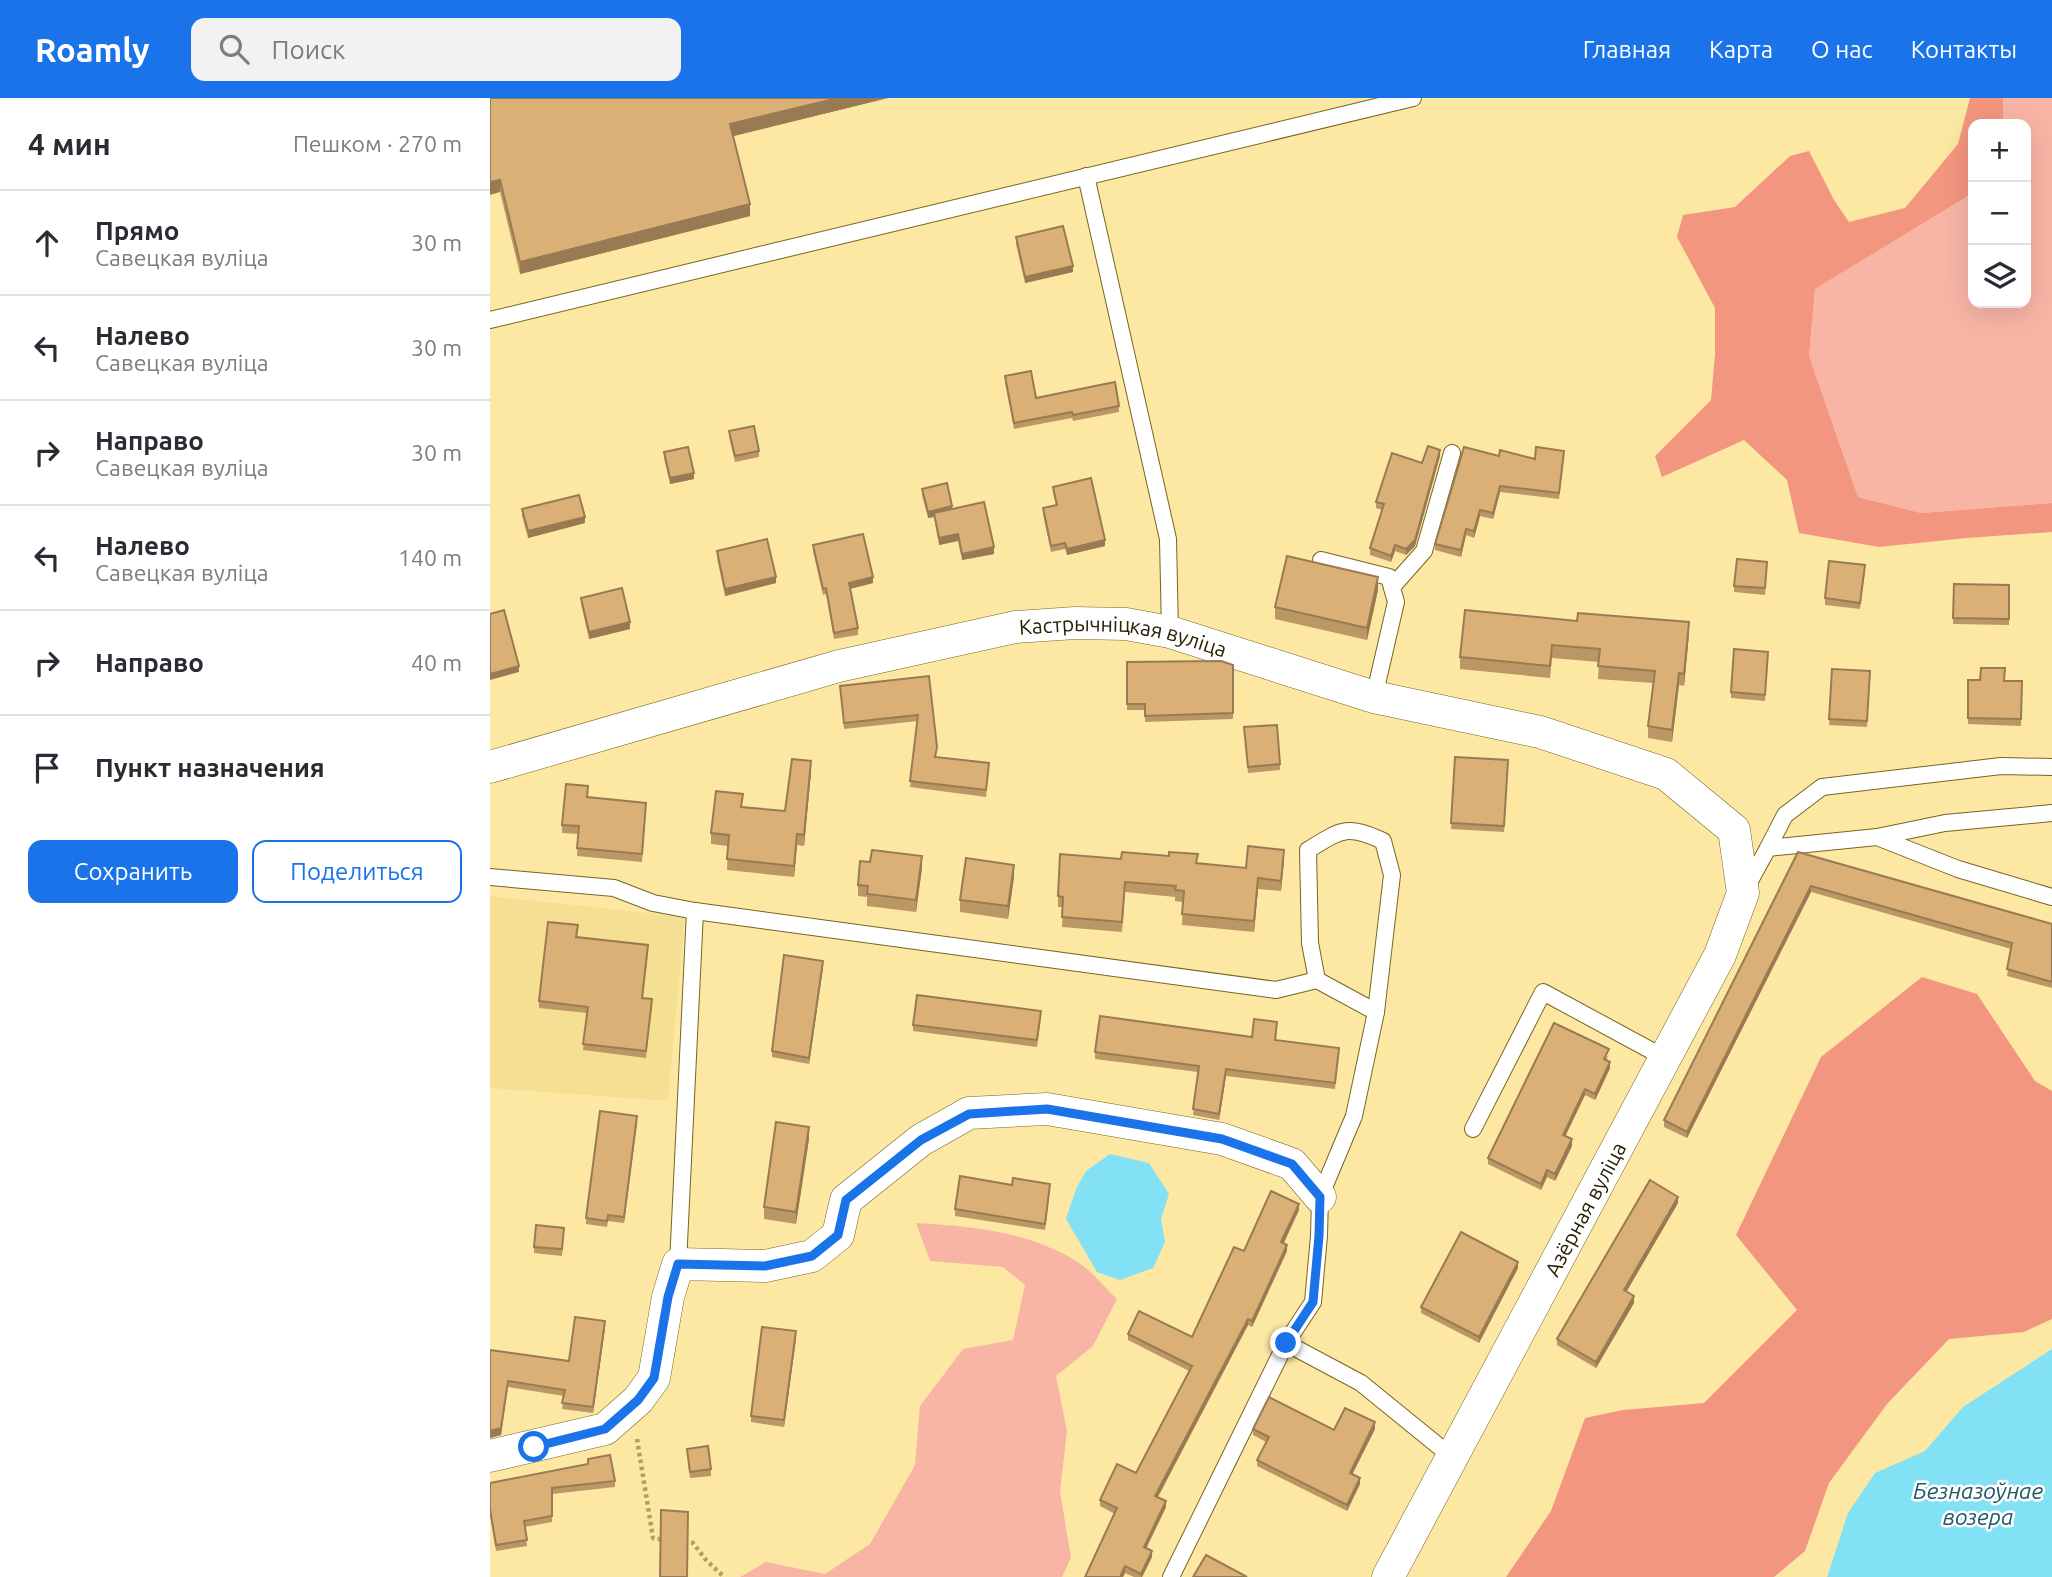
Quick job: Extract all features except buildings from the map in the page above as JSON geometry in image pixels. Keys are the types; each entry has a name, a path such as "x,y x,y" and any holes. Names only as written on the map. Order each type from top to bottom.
{"street":[{"name":"Кастрычніцкая вуліца","path":"490,767 839,666 1015,627 1076,623 1126,624 1170,632 1374,697 1540,732 1666,774 1734,830"},
{"name":"Азёрная вуліца","path":"1388,1577 1720,955 1743,893 1734,830"},
{"path":"490,1456 605,1429 632,1405 654,1378 668,1297 678,1264 765,1266 812,1256 838,1235 846,1200 921,1140 969,1114 1047,1109 1222,1139 1292,1164 1320,1197"}],"lane":[{"path":"490,320 1413,98"},
{"path":"1086,176 1168,539 1170,632"},
{"path":"1392,587 1424,551 1452,453"},
{"path":"1321,560 1389,577 1396,602 1374,697"},
{"path":"1743,893 1785,815 1822,787 2001,766 2052,767"},
{"path":"1768,848 1877,837 1945,823 2052,813"},
{"path":"1171,1577 1286,1343 1313,1302 1320,1197 1354,1116 1376,1012 1392,875 1383,841 1360,830 1336,833 1308,850 1310,943 1317,980"},
{"path":"1877,837 1958,869 2052,897"},
{"path":"490,877 614,888 653,903 695,911 1276,990 1317,980 1376,1012"},
{"path":"678,1264 695,911"},
{"path":"1473,1129 1543,992 1665,1058"},
{"path":"1286,1343 1361,1383 1452,1457"}],"path":[{"path":"632,1405 653,1538 666,1540"},
{"path":"680,1541 693,1543 724,1577"}],"shaded area":[{"path":"1970,98 2003,98 2003,119 1968,119 1968,196 1815,289 1809,356 1858,497 1921,513 2052,503 2052,532 1879,547 1799,533 1787,480 1744,440 1662,477 1655,456 1711,400 1715,354 1715,308 1677,237 1683,215 1735,207 1790,156 1809,151 1834,200 1849,222 1905,208 1958,144"},
{"path":"2003,98 2052,98 2052,503 1921,513 1858,497 1809,356 1815,289 1968,196 1968,308 2031,308 2031,119 2003,119"},
{"path":"490,896 685,917 668,1101 490,1088"},
{"path":"1922,977 1977,994 2035,1081 2052,1091 2052,1319 2024,1332 1949,1339 1887,1404 1829,1483 1805,1551 1774,1577 1506,1577 1551,1511 1585,1418 1623,1410 1704,1403 1797,1310 1736,1235 1821,1057"},
{"path":"916,1223 976,1228 1035,1242 1079,1263 1117,1299 1093,1346 1056,1376 1067,1431 1060,1491 1071,1558 1062,1577 740,1577 766,1562 825,1574 870,1544 915,1465 920,1406 963,1349 1013,1340 1025,1285 1003,1267 930,1261"}],"water":[{"path":"1110,1154 1149,1163 1169,1194 1161,1219 1165,1242 1153,1268 1120,1280 1097,1272 1066,1219 1076,1189 1086,1171"},
{"name":"Безназоўнае возера","path":"2052,1349 2052,1577 1827,1577 1848,1513 1875,1473 1925,1451 1963,1407"}],"route":[{"path":"534,1447 605,1429 638,1400 654,1378 668,1297 678,1264 765,1266 812,1256 838,1235 846,1200 921,1140 969,1114 1047,1109 1222,1139 1292,1164 1320,1197 1319,1236 1313,1302 1286,1343"}]}
